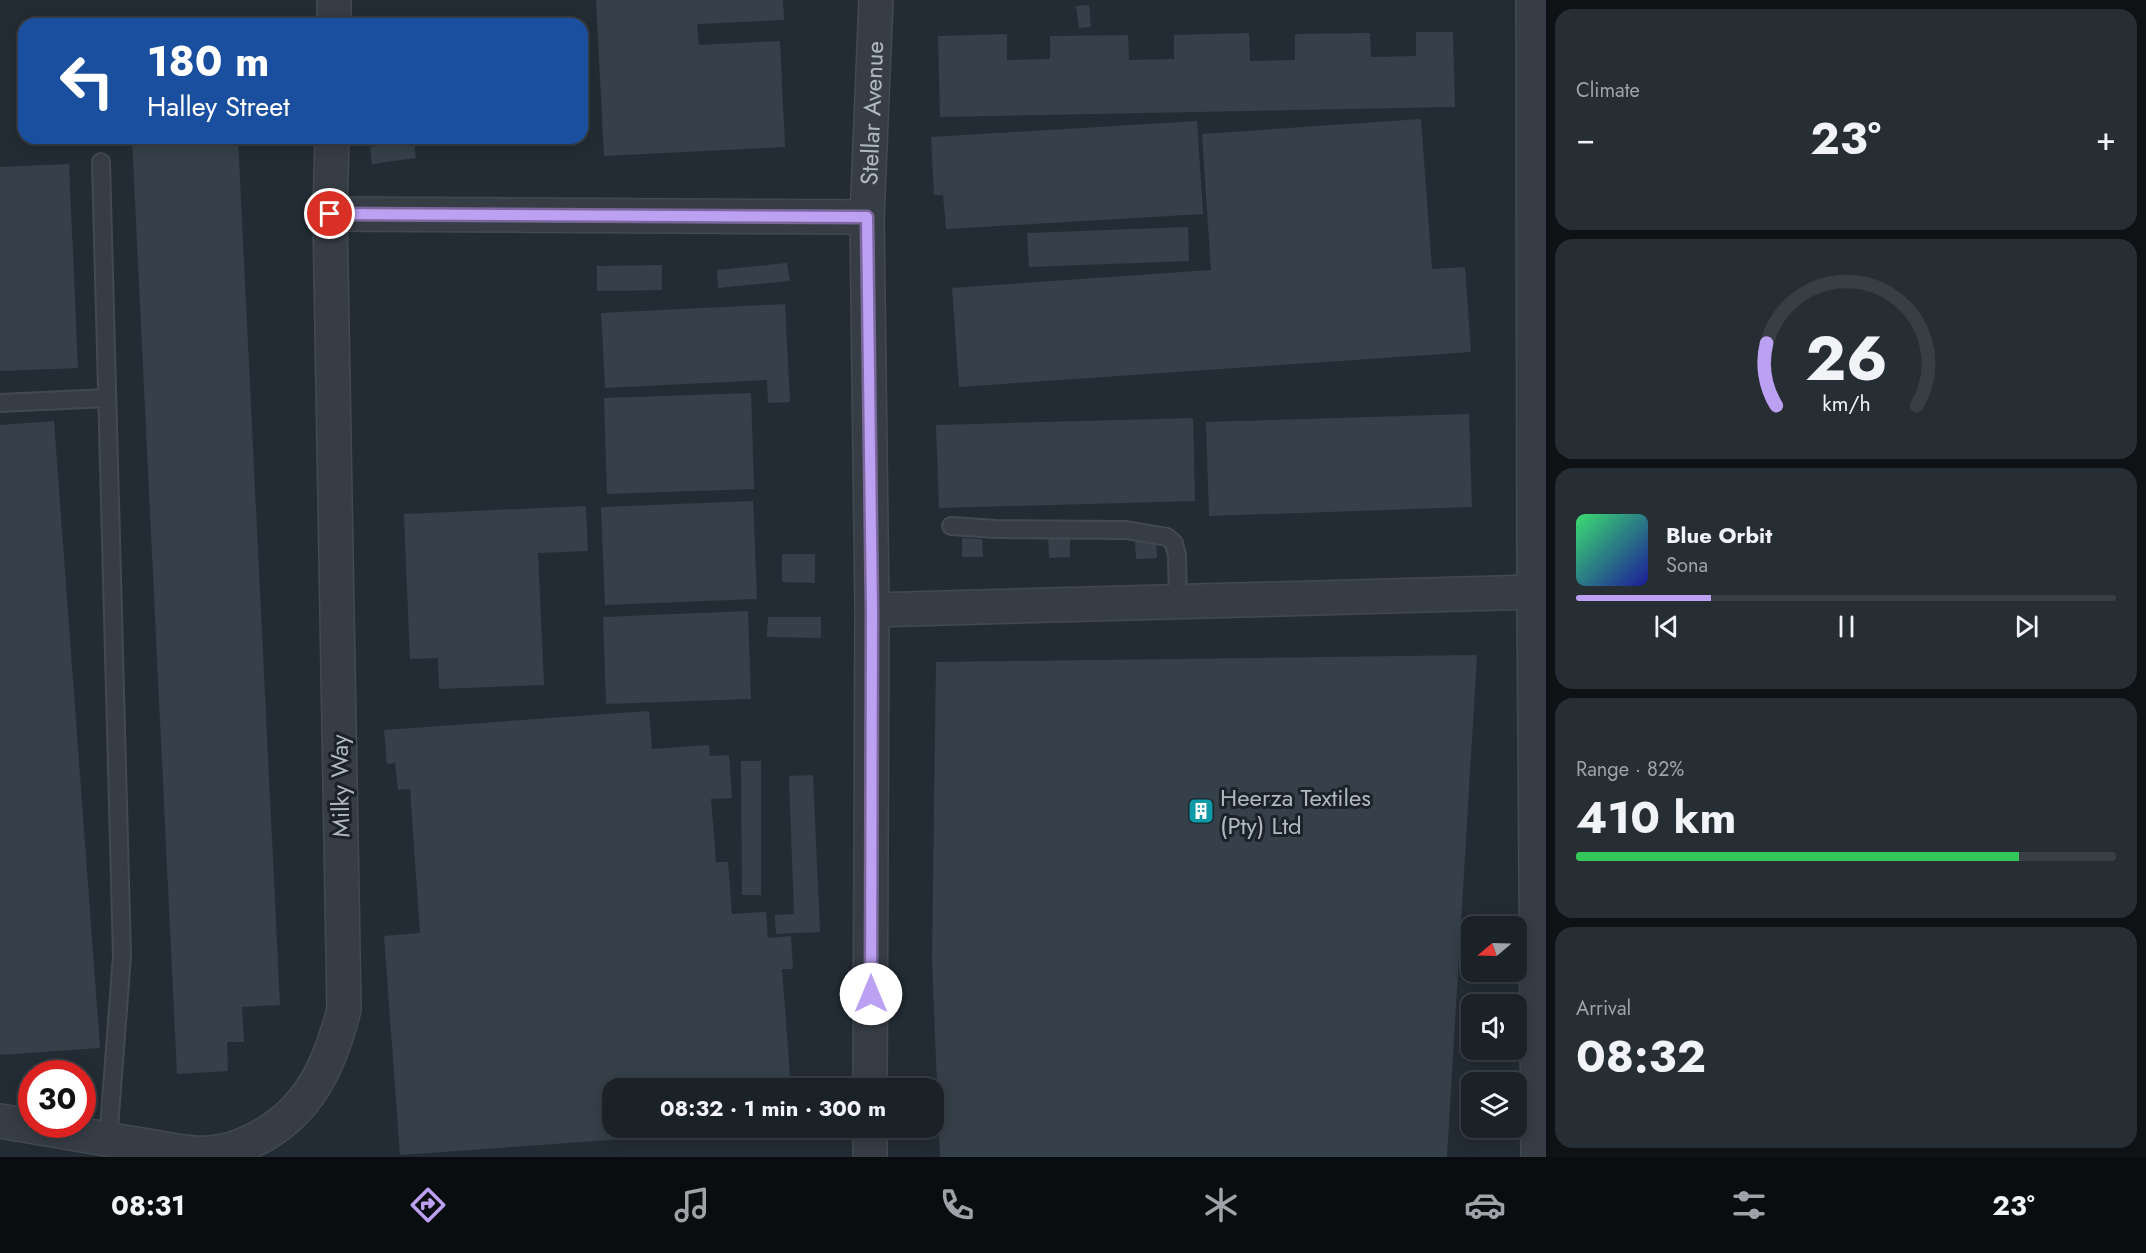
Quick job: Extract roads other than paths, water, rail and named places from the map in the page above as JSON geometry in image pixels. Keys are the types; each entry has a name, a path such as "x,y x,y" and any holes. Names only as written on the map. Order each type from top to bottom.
{"street":[{"path":"334,0 334,18"},
{"name":"Stellar Avenue","path":"870,1078 872,610 867,217 876,0"},
{"path":"1533,0 1540,250 1534,592 1538,1157"},
{"name":"Milky Way","path":"0,1121 183,1152 239,1152 287,1119 308,1097 335,1044 344,1009 330,214 332,144"},
{"path":"330,214 867,217"},
{"path":"872,610 1534,592"},
{"path":"870,1138 870,1157"}],"lane":[{"path":"101,162 122,956 108,1141"},
{"path":"0,403 107,398"},
{"path":"951,526 1126,530 1167,537 1174,543 1177,555 1178,602"}],"place":[{"name":"Heerza Textiles (Pty) Ltd","path":"1201,811"}]}
